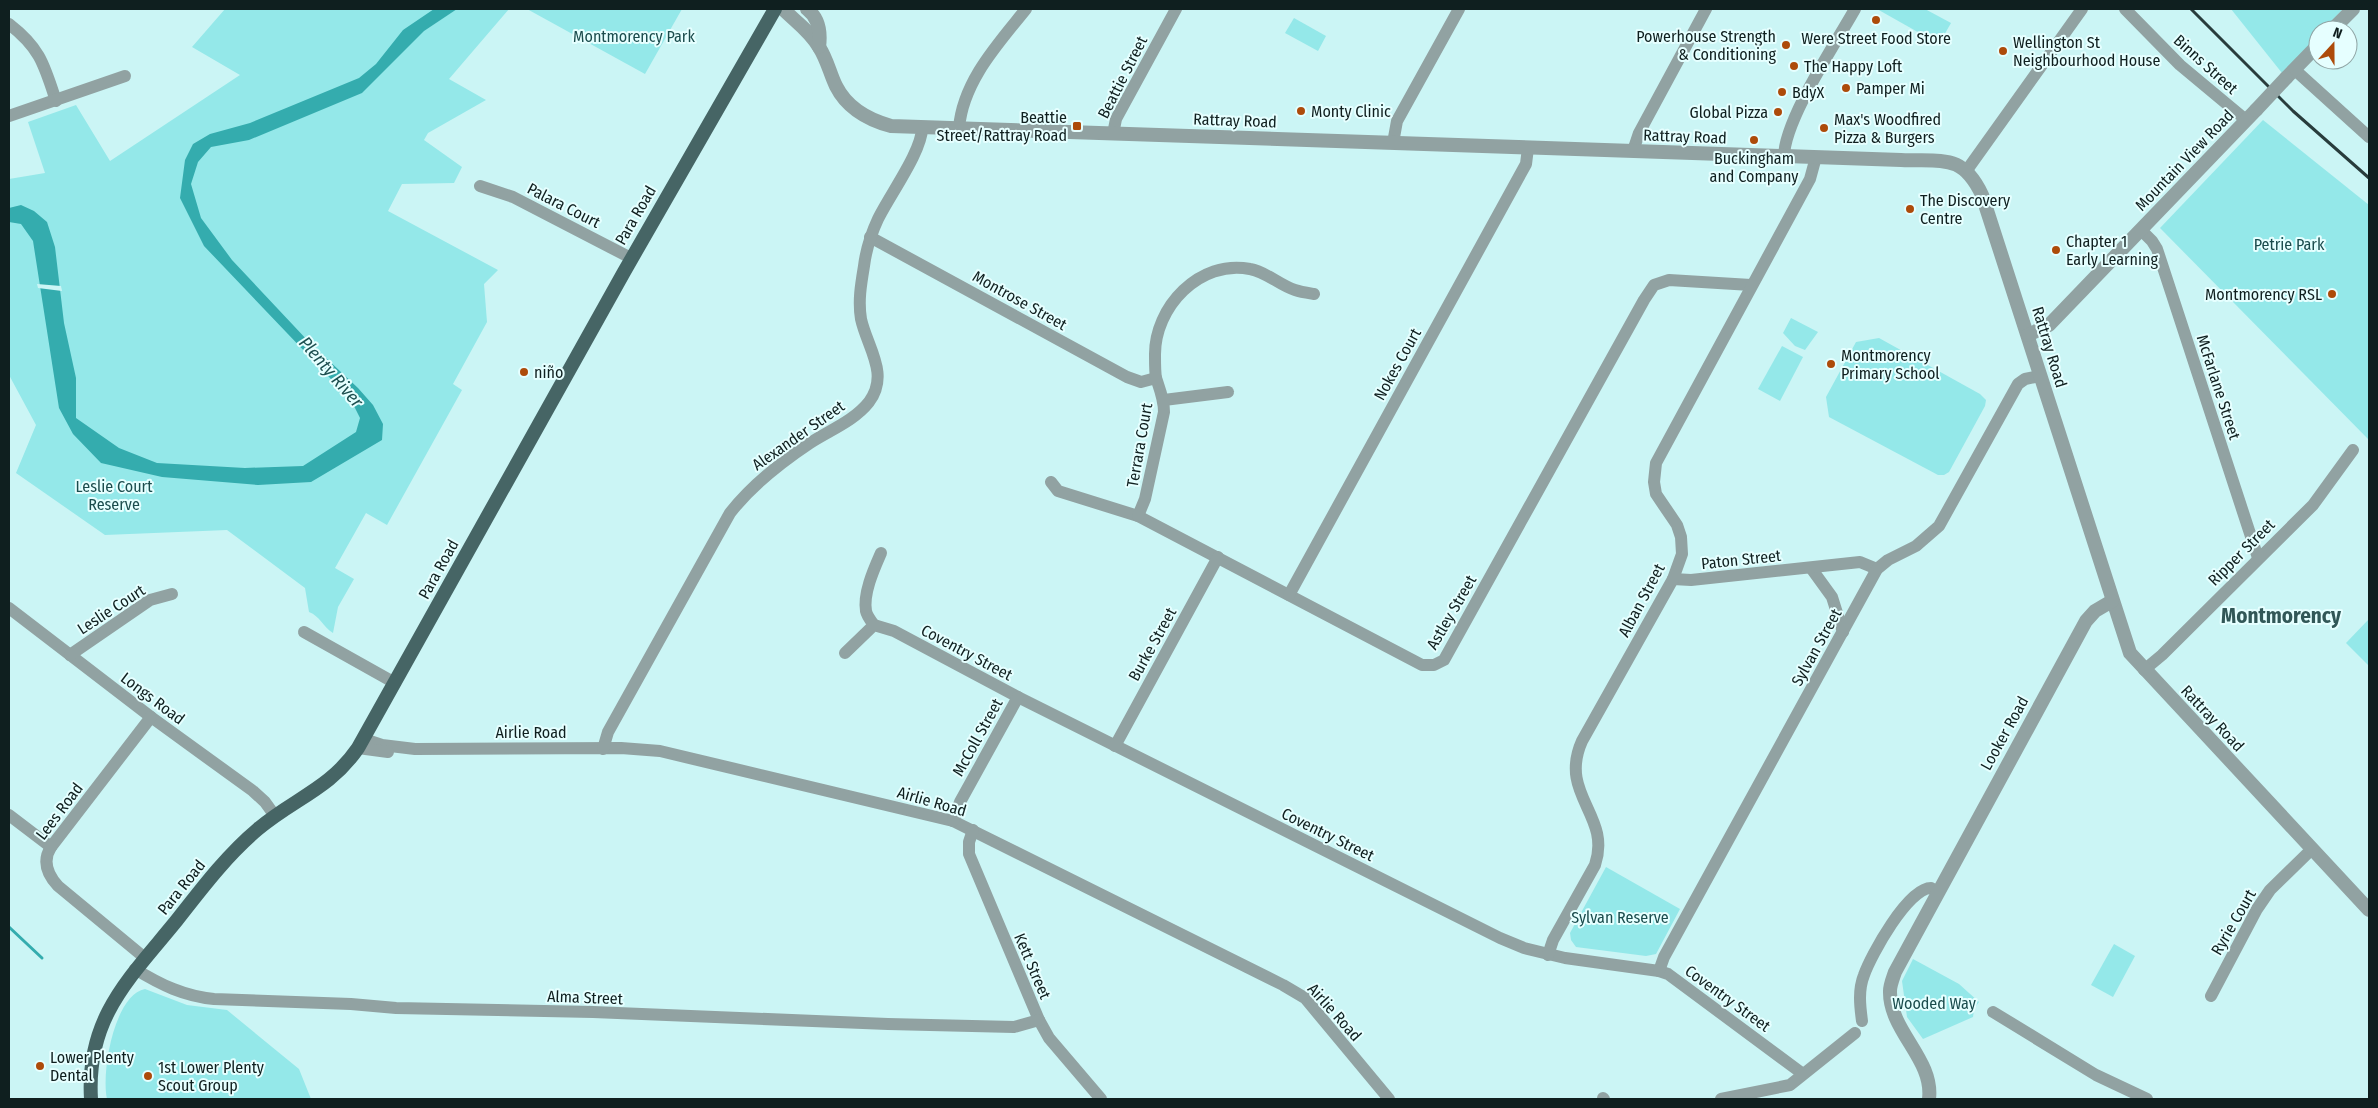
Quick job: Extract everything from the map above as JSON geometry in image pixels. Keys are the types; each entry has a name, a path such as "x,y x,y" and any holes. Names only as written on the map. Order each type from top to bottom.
{"main road":[{"name":"Para Road","path":"92,1099 93,1063 101,1027 118,993 136,969 228,857 258,828 328,782 350,760 361,744 631,258 774,9"}],"street":[{"name":"Rattray Road","path":"783,9 806,29 819,47 837,89 851,105 871,120 891,126 1816,157 1958,164 1974,179 1982,195 2130,653 2369,910"},
{"name":"Rattray Road","path":"806,9 816,20 821,33 819,47"},
{"path":"959,128 960,114 978,72 1026,9"},
{"name":"Beattie Street","path":"1113,134 1116,118 1176,9"},
{"path":"1393,143 1396,121 1459,9"},
{"path":"1633,151 1639,133 1706,9"},
{"path":"1784,156 1785,142 1798,111 1855,9"},
{"path":"1966,170 2082,9"},
{"name":"Binns Street","path":"2125,9 2180,65 2251,115"},
{"path":"2342,20 2353,9"},
{"path":"9,24 34,47 42,60 56,101"},
{"name":"Mountain View Road","path":"2028,336 2049,325 2308,55"},
{"path":"2290,74 2369,138"},
{"path":"9,116 125,76"},
{"name":"Alexander Street","path":"603,749 608,732 730,513 743,496 765,476 809,444 854,417 870,400 878,380 878,372 861,319 859,296 865,258 870,237 878,219 920,142 922,127"},
{"name":"Nokes Court","path":"1289,595 1526,164 1528,148"},
{"name":"Alban Street","path":"1548,955 1553,940 1595,865 1598,852 1597,828 1577,785 1574,770 1576,757 1587,732 1673,579 1682,554 1681,537 1677,524 1656,494 1654,482 1656,463 1810,179 1816,157"},
{"name":"Palara Court","path":"480,186 513,198 631,258"},
{"name":"McFarlane Street","path":"2141,230 2157,249 2258,558"},
{"name":"Montrose Street","path":"870,237 1127,377 1141,382 1156,378"},
{"name":"Terrara Court","path":"1138,516 1146,499 1164,412 1164,400 1156,378 1155,354 1159,331 1176,298 1198,278 1215,270 1243,268 1263,273 1295,290 1314,294"},
{"name":"Astley Street","path":"1051,482 1058,491 1138,516 1422,665 1440,663 1444,660 1654,285 1669,280 1751,285"},
{"path":"1877,569 1916,546 1939,526 2018,384 2026,379 2040,376"},
{"path":"1164,400 1228,392"},
{"name":"Ripper Street","path":"2144,670 2162,655 2313,505 2353,450"},
{"path":"845,653 874,625 866,612 866,603 874,570 881,552"},
{"name":"Burke Street","path":"1115,746 1218,557"},
{"name":"Paton Street","path":"1673,579 1691,580 1860,562 1877,569"},
{"path":"1812,568 1832,597 1842,632"},
{"name":"Sylvan Street","path":"1659,971 1664,957 1877,569"},
{"name":"Leslie Court","path":"70,655 150,600 172,594"},
{"name":"Looker Road","path":"1928,1099 1926,1077 1898,1023 1892,1007 1889,990 1903,954 2086,621 2095,610 2112,602"},
{"name":"Longs Road","path":"9,608 151,717 252,791 265,802 275,816"},
{"name":"Coventry Street","path":"874,625 899,634 1018,698 1500,938 1548,955 1659,971 1678,980 1804,1074"},
{"path":"304,632 395,683"},
{"name":"McColl Street","path":"953,820 960,802 1018,698"},
{"name":"Lees Road","path":"145,958 53,880 46,862 51,847 151,717"},
{"name":"Airlie Road","path":"361,744 415,749 603,749 660,751 953,820 1283,984 1305,998 1389,1099"},
{"path":"9,815 51,847"},
{"name":"Kett Street","path":"973,830 968,842 970,854 1039,1020 1050,1038 1101,1099"},
{"name":"Ryrie Court","path":"2211,996 2257,909 2270,890 2312,849"},
{"path":"1862,1021 1859,996 1864,976 1880,942 1902,911 1920,891 1931,888 1937,892"},
{"name":"Alma Street","path":"136,969 172,989 214,999 351,1004 396,1008 593,1012 888,1024 1014,1027 1039,1020"},
{"path":"1993,1012 2096,1075 2147,1099"},
{"path":"1722,1099 1790,1085 1855,1033"}],"green space":[{"name":"Leslie Court Reserve","path":"225,9 509,9 449,79 486,100 428,133 424,140 462,167 454,183 402,184 388,211 498,270 484,284 487,322 453,384 462,390 387,525 366,513 335,568 354,579 338,607 333,633 316,616 309,612 305,588 227,530 105,535 16,473 36,425 9,375 9,179 45,173 28,122 76,105 110,161 240,75 192,47"},
{"name":"Montmorency Park","path":"527,9 682,9 645,74"},
{"path":"1877,9 1925,9 1951,23 1939,44"},
{"path":"2231,9 2343,9 2333,20 2308,20 2308,46 2282,73"},
{"path":"1294,18 1326,36 1318,51 1285,33"},
{"name":"Petrie Park","path":"2263,120 2369,205 2369,440 2160,228"},
{"path":"1791,318 1818,332 1805,350 1795,346 1783,333"},
{"path":"1879,338 1980,394 1986,400 1985,406 1949,472 1944,475 1938,475 1829,417 1826,397 1856,342"},
{"path":"1782,346 1803,357 1780,401 1758,389"},
{"path":"2369,619 2369,666 2346,643"},
{"name":"Sylvan Reserve","path":"1606,867 1680,909 1656,954 1646,956 1576,947 1571,940 1570,933"},
{"path":"2114,944 2135,956 2113,997 2091,985"},
{"name":"Wooded Way","path":"1913,959 1959,984 1979,1002 1974,1009 1973,1017 1923,1039 1907,1017 1902,981"},
{"path":"145,989 187,1005 227,1010 299,1069 311,1099 107,1099 106,1072 112,1036 125,1005 134,994"}],"water":[{"name":"Plenty River","path":"434,9 457,9 424,31 362,93 249,140 211,147 198,162 191,184 201,218 232,260 309,342 358,388 373,405 383,424 382,440 311,482 258,485 162,477 101,463 73,434 59,408 33,241 21,224 9,222 9,208 21,205 34,211 47,222 55,247 64,323 76,378 76,418 119,448 157,463 245,468 303,466 356,432 360,418 351,400 204,246 180,198 185,160 193,144 210,134 250,123 359,78 376,64 403,30"}],"pier":[{"path":"37,284 61,286 62,291 38,288"}],"waterway":[{"path":"9,927 42,958"}],"railway":[{"path":"2191,9 2293,111 2369,178"}],"place":[{"name":"Were Street Food Store","path":"1876,20"},
{"name":"Powerhouse Strength & Conditioning","path":"1786,45"},
{"name":"Wellington St Neighbourhood House","path":"2003,51"},
{"name":"The Happy Loft","path":"1794,66"},
{"name":"Pamper Mi","path":"1846,88"},
{"name":"BdyX","path":"1782,92"},
{"name":"Monty Clinic","path":"1301,111"},
{"name":"Global Pizza","path":"1778,112"},
{"name":"Beattie Street/Rattray Road","path":"1077,126"},
{"name":"Max's Woodfired Pizza & Burgers","path":"1824,128"},
{"name":"Buckingham and Company","path":"1754,140"},
{"name":"The Discovery Centre","path":"1910,209"},
{"name":"Chapter 1 Early Learning","path":"2056,250"},
{"name":"Montmorency RSL","path":"2332,294"},
{"name":"Montmorency Primary School","path":"1831,364"},
{"name":"niño","path":"524,372"},
{"name":"Lower Plenty Dental","path":"40,1066"},
{"name":"1st Lower Plenty Scout Group","path":"148,1076"}],"district":[{"name":"Montmorency","path":"2281,616"}]}
